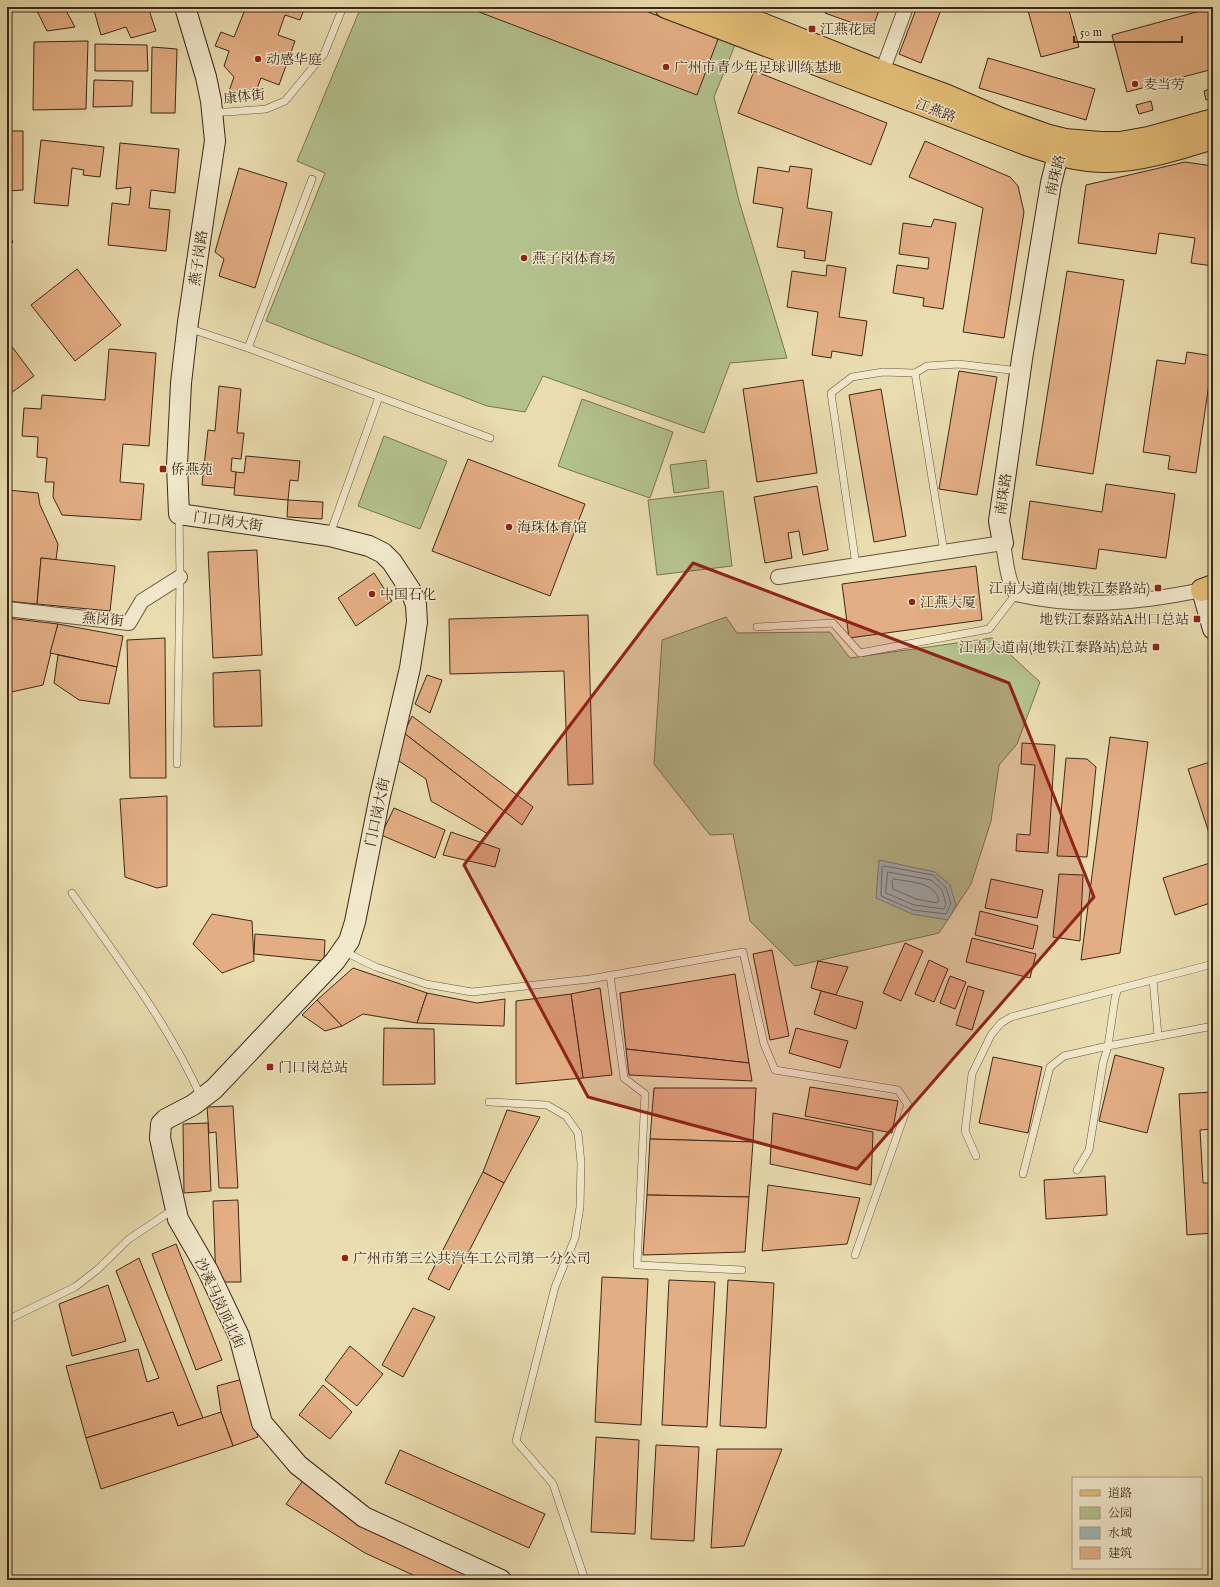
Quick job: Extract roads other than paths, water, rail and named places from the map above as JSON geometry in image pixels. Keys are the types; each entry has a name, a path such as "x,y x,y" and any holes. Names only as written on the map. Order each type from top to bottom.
{"main road":[{"name":"江燕路","path":"666,7 930,109 1026,144 1108,161 1128,159 1213,138"},
{"name":"江燕路","path":"719,7 882,72 945,94 1001,119 1049,136 1063,151"},
{"name":"江燕路","path":"1063,151 1100,143 1148,138 1213,120"}],"street":[{"name":"燕子岗路","path":"179,514 178,432 181,383 215,141 213,112 206,77 185,7"},
{"path":"882,72 906,7"},
{"name":"南珠路","path":"1003,543 999,521 1021,372 1051,183 1063,151"},
{"name":"南珠路","path":"1003,543 1010,521 1063,151"},
{"name":"门口岗大街","path":"176,1208 160,1138 161,1124 166,1119 202,1099 234,1070 320,977 349,941 380,796 410,668 417,622 416,605 411,591 392,562 383,553 369,546 330,536 179,514"},
{"path":"778,577 1003,543 1009,579 1016,594 1055,602 1121,603 1158,599 1209,598 1213,629"},
{"name":"燕岗街","path":"7,609 129,623 142,601 180,577"},
{"name":"沙溪马岗顶北街","path":"176,1208 178,1219 208,1271 239,1336 262,1423 298,1465 364,1517 501,1580"}],"lane":[{"name":"康体街","path":"213,112 266,109 285,100 324,54 343,7"},
{"path":"248,348 312,179"},
{"path":"188,327 490,438"},
{"path":"856,565 830,393 852,378 883,372 915,373 927,366 958,364 1021,372"},
{"path":"915,373 944,552"},
{"path":"330,536 379,397"},
{"path":"177,764 180,577 179,514"},
{"path":"757,627 833,623 860,653 989,629 1016,594"},
{"path":"72,893 157,1016 189,1070 202,1099"},
{"path":"342,951 376,967 419,982 472,992 610,975 743,952 764,1044 775,1070 898,1090 908,1105 855,1255"},
{"path":"976,1156 964,1131 972,1074 991,1035 1001,1023 1011,1016 1213,964"},
{"path":"610,975 624,1078 645,1094 637,1265 742,1270"},
{"path":"1153,980 1158,1036"},
{"path":"1077,1170 1089,1150 1103,1063 1108,1046 1115,998 1118,989"},
{"path":"1023,1174 1050,1067 1064,1056 1213,1026"},
{"path":"489,1102 548,1105 566,1116 578,1133 581,1163 580,1207 576,1238 555,1287 516,1441 553,1484 585,1580"},
{"path":"7,1320 75,1287 97,1270 129,1239 176,1208"}],"water":[{"path":"879,860 935,872 950,885 956,905 948,920 912,914 876,898"}],"place":[{"name":"江燕花园","path":"812,29"},
{"name":"动感华庭","path":"258,59"},
{"name":"广州市青少年足球训练基地","path":"666,67"},
{"name":"麦当劳","path":"1135,84"},
{"name":"燕子岗体育场","path":"524,258"},
{"name":"侨燕苑","path":"163,469"},
{"name":"海珠体育馆","path":"509,527"},
{"name":"江南大道南(地铁江泰路站)","path":"1158,588"},
{"name":"中国石化","path":"372,594"},
{"name":"江燕大厦","path":"912,602"},
{"name":"地铁江泰路站A出口总站","path":"1197,619"},
{"name":"江南大道南(地铁江泰路站)总站","path":"1156,647"},
{"name":"门口岗总站","path":"270,1067"},
{"name":"广州市第三公共汽车工公司第一分公司","path":"345,1258"}]}
